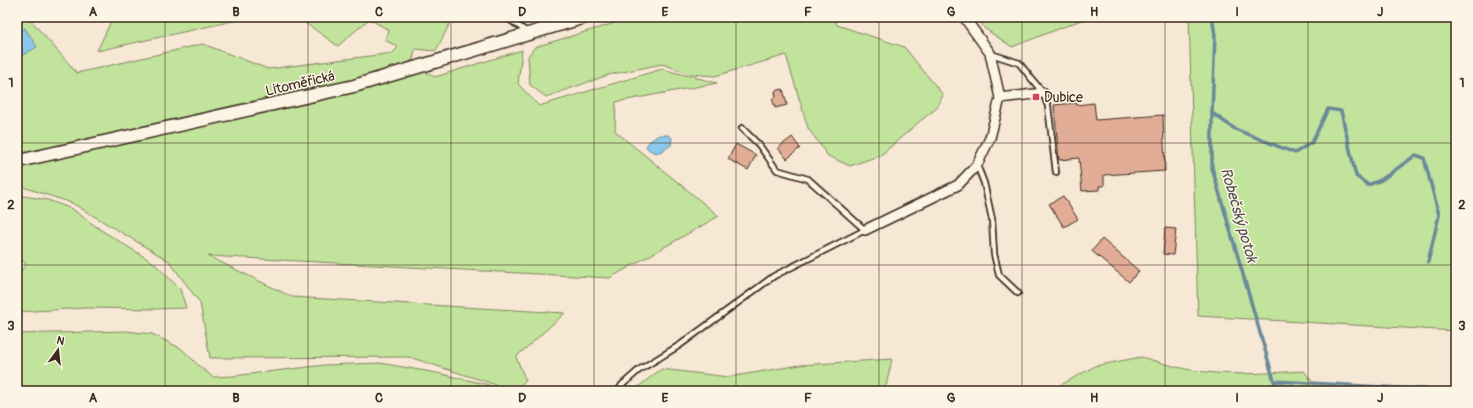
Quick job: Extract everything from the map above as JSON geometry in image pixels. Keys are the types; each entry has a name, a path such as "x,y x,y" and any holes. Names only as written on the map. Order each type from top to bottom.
{"street":[{"name":"Litoměřická","path":"17,160 23,160 354,86 585,17"},
{"path":"865,230 958,185 977,165 990,138 1000,98 990,53 964,17"},
{"path":"1000,98 1043,93"}],"lane":[{"path":"506,17 529,34"},
{"path":"990,53 1020,63 1043,93 1048,106 1056,172"},
{"path":"618,391 622,385 639,370 680,345 774,276 865,230 808,179 777,170 759,145 742,128"},
{"path":"977,165 984,183 992,219 994,254 999,275 1018,293"}],"green space":[{"path":"17,17 28,17 77,73 203,44 268,69 393,53 398,47 385,40 389,30 369,19 338,46 297,17 453,17 436,51 415,49 413,60 409,62 435,77 522,50 518,84 539,106 662,69 717,83 616,102 615,131 719,216 610,278 208,256 292,297 565,313 516,357 526,381 512,390 409,357 210,358 200,303 169,261 72,203 17,185"},
{"path":"113,17 251,17 97,51"},
{"path":"635,17 833,17 837,25 904,47 943,95 937,108 881,155 850,166 828,156 808,128 786,55 715,76 690,74 662,64 608,75 546,97 530,85 528,56 535,47"},
{"path":"978,17 1089,17 1012,47 984,28"},
{"path":"1189,17 1456,17 1456,331 1198,316"},
{"path":"17,195 48,200 72,209 101,230 154,263 180,289 186,308 85,308 17,312 17,269 22,270 26,264 21,259 17,260"},
{"path":"126,331 152,334 182,349 199,366 213,377 325,365 380,363 437,373 489,385 499,391 17,391 17,334"},
{"path":"1141,357 1186,369 1215,373 1245,374 1304,371 1320,391 1050,391 1095,366"},
{"path":"892,359 886,386 878,391 633,391 661,369 729,377 800,365"}],"water":[{"path":"25,28 37,47 17,58 17,33"},
{"path":"659,135 668,135 672,138 671,145 662,151 655,153 646,146 650,141"}],"building":[{"path":"783,89 787,105 775,108 772,98 776,97 775,91"},
{"path":"1076,103 1077,105 1094,103 1096,120 1163,115 1165,171 1104,175 1104,186 1099,186 1099,190 1082,191 1079,158 1059,160 1054,105"},
{"path":"792,137 800,148 787,159 778,148"},
{"path":"736,144 756,155 748,170 728,159"},
{"path":"1063,196 1078,219 1064,227 1049,204"},
{"path":"1165,228 1176,229 1173,255 1163,254"},
{"path":"1102,239 1139,271 1129,282 1092,251"}],"waterway":[{"name":"Robečský potok","path":"1212,17 1215,35 1212,113 1212,168 1277,391"},
{"path":"1212,113 1235,129 1295,153 1312,142 1328,109 1341,111 1356,176 1368,185 1381,180 1416,155 1424,158 1439,215 1428,262"},
{"path":"1274,381 1455,391"}],"place":[{"name":"Dubice","path":"1036,97"}]}
